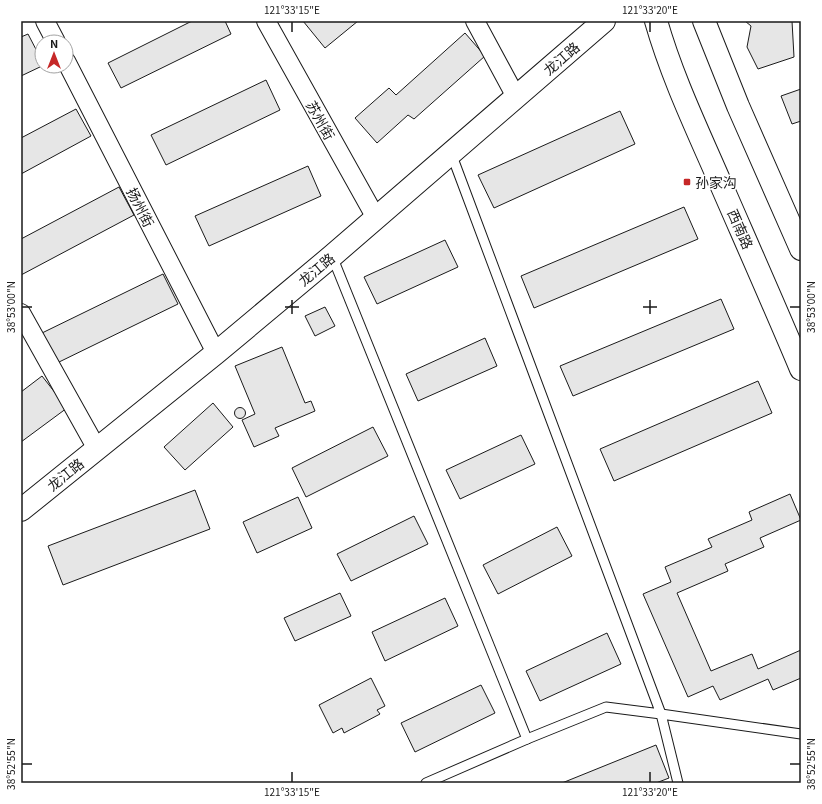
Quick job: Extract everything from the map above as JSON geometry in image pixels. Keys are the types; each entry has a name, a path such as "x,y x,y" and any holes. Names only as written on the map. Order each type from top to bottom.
{"street":[{"path":"46,21 52,34"},
{"name":"苏州街","path":"266,21 376,218"},
{"path":"475,21 516,97"},
{"name":"龙江路","path":"21,510 216,353 332,256 604,21"},
{"name":"西南路","path":"656,21 664,47 692,120 759,270 801,369"},
{"path":"704,21 738,106 801,250"},
{"name":"扬州街","path":"73,74 216,353"},
{"path":"21,313 97,448"}],"lane":[{"path":"451,153 661,714 678,783"},
{"path":"332,256 527,740"},
{"path":"426,783 606,707 801,734"}],"building":[{"path":"192,21 225,21 231,34 121,88 108,63"},
{"path":"303,21 358,21 325,48"},
{"path":"745,21 792,21 794,57 758,69 747,47 751,26"},
{"path":"465,33 485,56 414,119 408,115 377,143 355,118 389,88 396,95"},
{"path":"28,34 34,46 34,70 21,76 21,37"},
{"path":"266,80 280,110 166,165 151,135"},
{"path":"801,89 801,121 792,124 781,96"},
{"path":"76,109 91,136 21,174 21,138"},
{"path":"620,111 635,144 494,208 478,175"},
{"path":"308,166 321,196 209,246 195,216"},
{"path":"119,187 134,215 21,275 21,239"},
{"path":"684,207 698,239 534,308 521,276"},
{"path":"445,240 458,267 377,304 364,277"},
{"path":"163,274 178,304 57,363 42,333"},
{"path":"721,299 734,329 573,396 560,366"},
{"path":"325,307 335,326 315,336 305,316"},
{"path":"485,338 497,366 418,401 406,374"},
{"path":"282,347 305,403 311,401 315,411 275,428 279,436 254,447 242,420 255,414 235,366"},
{"path":"42,376 67,408 21,442 21,392"},
{"path":"758,381 772,413 614,481 600,449"},
{"path":"213,403 233,427 185,470 164,447"},
{"path":"240,407 244,409 246,413 244,417 240,419 236,417 234,413 236,409"},
{"path":"373,427 388,456 306,497 292,468"},
{"path":"521,435 535,464 460,499 446,470"},
{"path":"195,490 210,529 63,585 48,546"},
{"path":"790,494 801,520 760,538 764,547 725,564 728,571 677,593 711,671 752,654 758,669 801,650 801,678 773,690 768,679 720,700 713,686 688,697 643,594 671,582 665,567 712,547 708,539 752,520 749,512"},
{"path":"298,497 312,528 257,553 243,522"},
{"path":"414,516 428,544 351,581 337,554"},
{"path":"557,527 572,556 498,594 483,565"},
{"path":"340,593 351,616 295,641 284,618"},
{"path":"445,598 458,626 385,661 372,632"},
{"path":"607,633 621,664 540,701 526,671"},
{"path":"371,678 385,706 377,710 380,714 344,733 342,728 333,733 319,705"},
{"path":"481,685 495,713 415,752 401,723"},
{"path":"656,745 669,778 656,783 562,783"}],"place":[{"name":"孙家沟","path":"687,182"}]}
